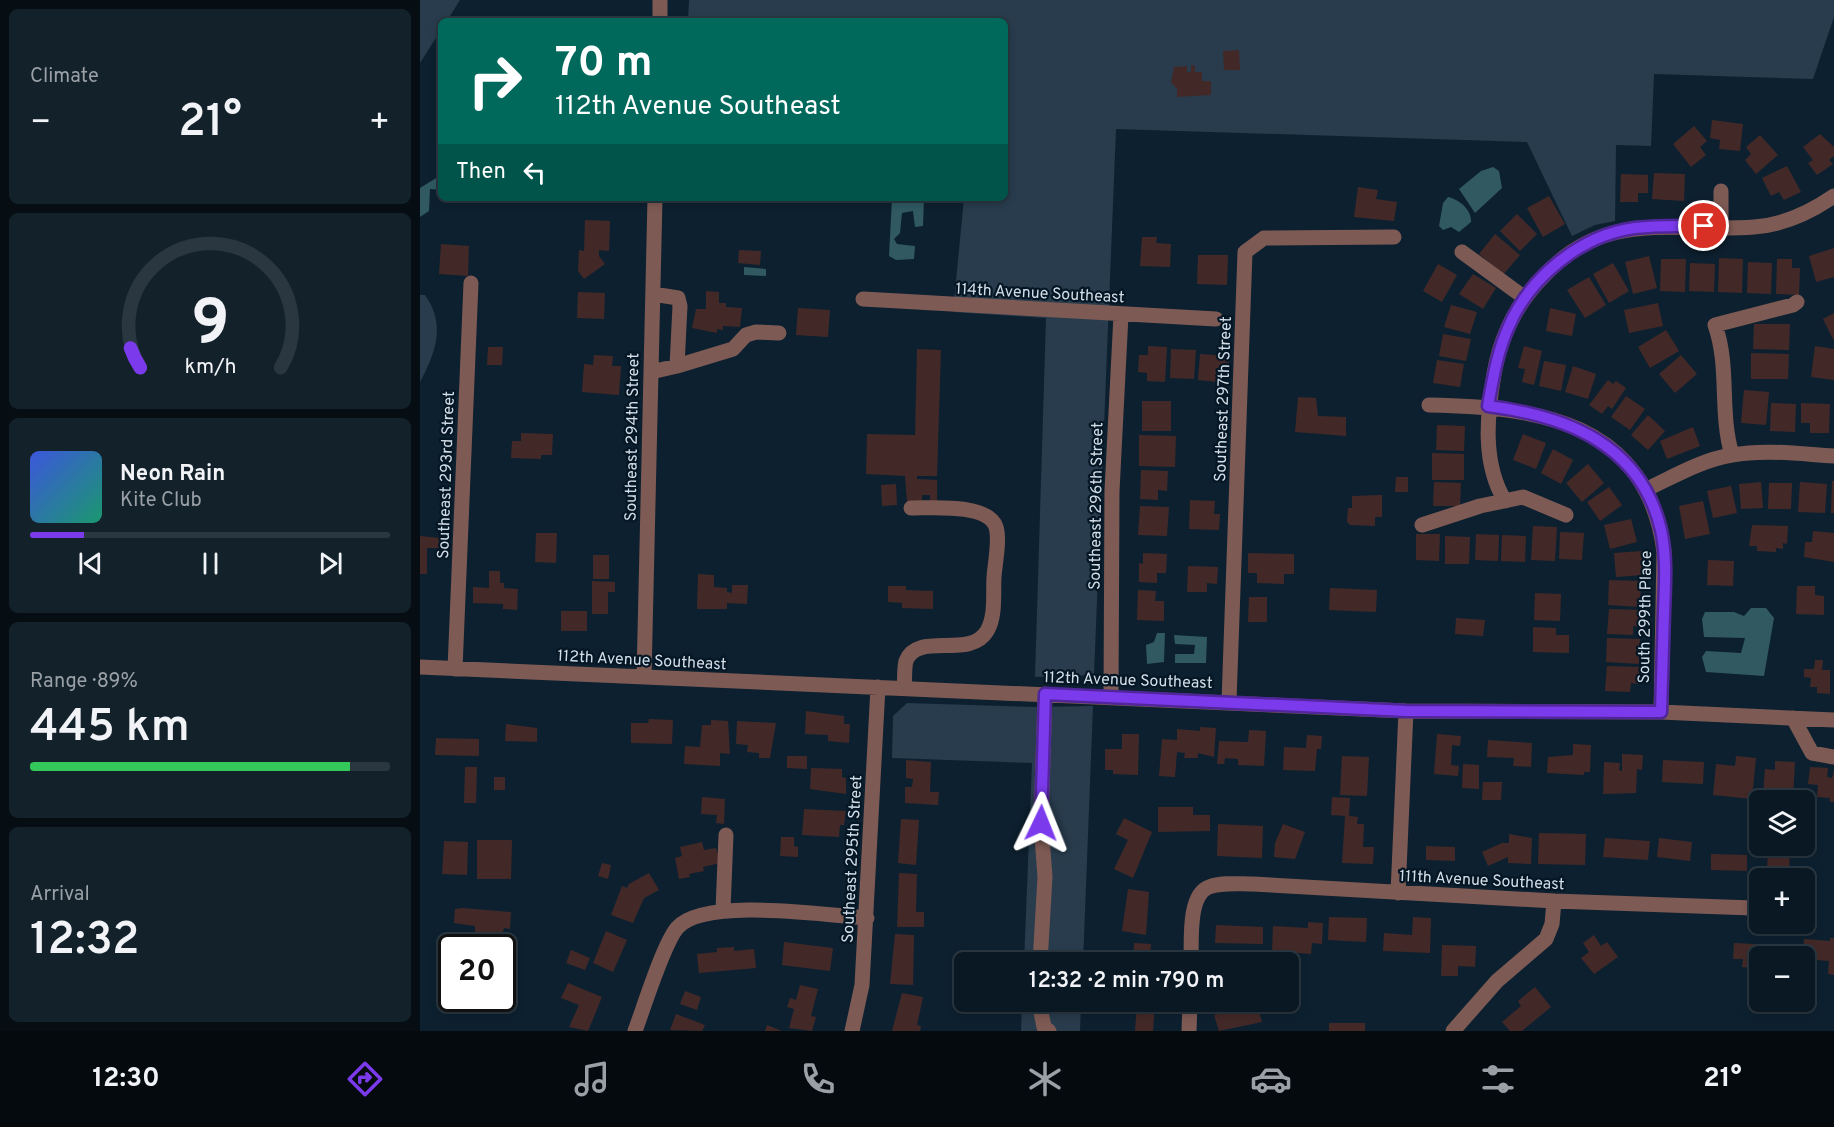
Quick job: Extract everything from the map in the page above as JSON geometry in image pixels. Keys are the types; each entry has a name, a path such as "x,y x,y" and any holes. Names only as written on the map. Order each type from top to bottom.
{"street":[{"path":"660,0 660,18"},
{"path":"1721,191 1721,227"},
{"path":"1505,501 1493,480 1490,465 1488,406 1504,337 1525,298 1556,264 1599,238 1633,228 1670,225 1756,227 1778,223 1820,206 1834,196"},
{"name":"Southeast 294th Street","path":"644,677 655,201"},
{"name":"Southeast 297th Street","path":"1229,701 1245,252 1264,238 1394,237"},
{"path":"1462,252 1525,298"},
{"name":"Southeast 293rd Street","path":"455,669 471,283"},
{"path":"653,294 678,298 680,306 677,366"},
{"name":"114th Avenue Southeast","path":"863,299 1216,319"},
{"path":"1732,455 1723,411 1722,347 1715,325 1793,305 1797,302"},
{"name":"Southeast 296th Street","path":"1111,697 1112,492 1121,315"},
{"path":"651,372 733,349 746,335 779,333"},
{"name":"South 299th Place","path":"1429,405 1488,406 1539,415 1586,431 1631,469 1645,490 1658,517 1664,552 1661,712"},
{"path":"1645,490 1713,459 1732,455 1770,452 1834,456"},
{"path":"1422,525 1480,506 1523,497 1566,515"},
{"path":"904,688 906,661 913,650 924,646 961,646 974,642 987,632 992,616 996,543 996,527 990,518 977,512 911,508"},
{"name":"112th Avenue Southeast","path":"420,667 1229,701 1406,711 1661,712 1834,720"},
{"name":"Southeast 295th Street","path":"852,1031 862,985 878,687"},
{"path":"1041,952 1045,877 1041,823 1045,694"},
{"path":"1398,893 1406,711"},
{"path":"1793,718 1812,753 1834,757"},
{"path":"723,910 727,865 726,835"},
{"name":"111th Avenue Southeast","path":"1192,952 1197,898 1209,887 1252,884 1554,901 1749,908"},
{"path":"1453,1031 1497,981 1546,939 1552,924 1554,901"},
{"path":"635,1031 673,935 689,918 723,910 867,918"},
{"path":"1041,1012 1044,1027 1049,1031"},
{"path":"1189,1031 1190,1012"}],"shaded area":[{"path":"420,0 460,0 449,18 438,18 438,35 420,63"},
{"path":"689,0 1834,0 1834,17 1813,79 1654,74 1651,146 1616,145 1615,221 1595,225 1572,236 1527,142 1116,129 1094,675 1035,677 1046,318 953,312 964,201 1008,201 1008,18 688,18"},
{"path":"1493,167 1499,171 1502,188 1475,213 1459,189 1481,171"},
{"path":"438,177 438,190 430,189 429,211 420,217 420,188"},
{"path":"1448,197 1457,200 1470,213 1471,222 1459,232 1451,227 1443,230 1439,226 1443,203"},
{"path":"892,201 924,201 923,226 915,227 913,211 902,213 900,233 894,239 897,244 915,246 914,259 896,260 889,256"},
{"path":"744,267 766,269 766,276 744,275"},
{"path":"420,295 425,295 431,306 437,327 434,349 420,382"},
{"path":"1751,608 1766,608 1774,618 1764,676 1706,672 1702,657 1706,651 1741,653 1745,638 1704,637 1702,619 1705,612 1734,612 1744,616"},
{"path":"1157,633 1165,633 1164,662 1147,664 1146,645 1154,642"},
{"path":"1174,635 1207,637 1206,663 1175,663 1175,654 1194,654 1195,645 1175,644"},
{"path":"907,703 1034,707 1093,706 1083,952 1024,952 1032,763 892,758 893,716"},
{"path":"1022,1012 1081,1012 1080,1031 1021,1031"}],"building":[{"path":"1239,50 1240,70 1224,70 1223,51"},
{"path":"1191,65 1195,66 1195,72 1202,72 1202,81 1211,81 1211,95 1177,97 1177,89 1171,82 1174,67 1187,66 1187,72 1191,72"},
{"path":"1712,120 1743,124 1740,151 1719,149 1720,140 1710,138"},
{"path":"1694,126 1707,141 1700,147 1706,155 1691,167 1673,144"},
{"path":"1820,134 1834,147 1834,156 1829,160 1833,164 1817,175 1808,163 1813,160 1803,147"},
{"path":"1760,135 1778,155 1756,174 1745,160 1751,154 1746,147"},
{"path":"1787,166 1801,192 1784,200 1779,192 1771,196 1762,178"},
{"path":"1654,173 1685,174 1684,201 1652,199"},
{"path":"1621,174 1648,175 1648,193 1638,193 1638,202 1620,202"},
{"path":"1358,187 1378,190 1376,199 1397,202 1394,221 1354,217"},
{"path":"1549,196 1565,224 1543,237 1527,208"},
{"path":"1517,214 1537,234 1520,251 1500,231"},
{"path":"585,220 610,221 609,251 599,250 599,256 605,264 584,279 578,271 579,250 584,251"},
{"path":"1495,234 1520,255 1503,275 1479,254"},
{"path":"1142,237 1157,237 1156,243 1171,244 1170,267 1140,266"},
{"path":"441,244 469,246 468,276 439,274"},
{"path":"1834,248 1834,277 1816,282 1809,256"},
{"path":"739,250 761,251 760,265 738,263"},
{"path":"1198,255 1228,255 1227,285 1197,284"},
{"path":"1649,256 1657,288 1633,294 1625,262"},
{"path":"1719,258 1743,259 1742,293 1718,292"},
{"path":"1661,259 1686,259 1685,292 1660,291"},
{"path":"1777,259 1792,259 1792,268 1800,268 1799,295 1776,294"},
{"path":"1748,262 1772,263 1771,294 1747,293"},
{"path":"1613,263 1629,291 1609,303 1593,274"},
{"path":"1690,263 1715,264 1714,292 1689,291"},
{"path":"1438,264 1457,275 1442,302 1423,291"},
{"path":"1473,274 1496,288 1483,309 1459,294"},
{"path":"1589,277 1606,305 1585,318 1567,290"},
{"path":"706,291 719,292 719,303 726,303 726,307 742,308 740,327 723,326 723,330 717,329 717,333 692,328 696,309 706,309"},
{"path":"578,292 605,293 604,319 577,318"},
{"path":"1658,303 1663,326 1629,333 1624,310"},
{"path":"1451,305 1477,312 1470,334 1444,327"},
{"path":"798,308 830,310 828,337 796,335"},
{"path":"1550,308 1576,314 1572,336 1546,331"},
{"path":"1834,313 1834,341 1823,319"},
{"path":"1754,324 1790,324 1789,350 1753,349"},
{"path":"1666,330 1679,351 1650,368 1638,347"},
{"path":"1443,334 1471,339 1466,361 1439,356"},
{"path":"1148,346 1167,347 1165,382 1147,381 1147,373 1138,372 1139,355 1148,355"},
{"path":"1524,346 1542,351 1534,385 1522,382 1525,369 1518,368"},
{"path":"1815,346 1834,349 1834,380 1811,377"},
{"path":"488,347 503,347 502,365 487,365"},
{"path":"917,349 941,350 937,476 917,476 917,479 937,480 937,503 930,503 930,495 922,495 922,502 907,502 905,476 866,474 867,434 915,435"},
{"path":"1171,349 1196,350 1194,379 1170,378"},
{"path":"1751,353 1789,354 1788,379 1751,379"},
{"path":"1200,354 1229,356 1228,374 1218,373 1218,382 1198,380"},
{"path":"594,355 613,356 612,366 621,366 619,395 582,392 584,364 593,365"},
{"path":"1681,355 1697,374 1675,393 1659,374"},
{"path":"1437,360 1464,364 1460,387 1433,383"},
{"path":"1544,361 1566,365 1561,391 1539,386"},
{"path":"1573,366 1596,374 1588,399 1565,392"},
{"path":"1608,380 1613,384 1616,381 1626,388 1612,409 1608,406 1602,414 1589,405"},
{"path":"1744,390 1769,392 1766,425 1741,423"},
{"path":"1626,396 1645,409 1630,430 1611,417"},
{"path":"1298,397 1316,398 1318,416 1346,417 1346,436 1295,432"},
{"path":"1142,401 1171,401 1171,431 1142,431"},
{"path":"1771,403 1796,404 1795,432 1770,431"},
{"path":"1801,403 1830,404 1829,433 1810,433 1810,423 1801,423"},
{"path":"1648,415 1665,431 1648,450 1631,435"},
{"path":"1437,425 1465,426 1464,451 1436,450"},
{"path":"1693,427 1700,446 1667,459 1660,441"},
{"path":"521,433 553,434 552,455 541,455 541,459 511,458 512,441 521,441"},
{"path":"1523,434 1546,443 1536,469 1513,460"},
{"path":"1139,435 1176,436 1175,467 1139,466"},
{"path":"1553,449 1573,460 1561,484 1541,473"},
{"path":"1432,453 1464,454 1464,480 1432,480"},
{"path":"1588,464 1604,483 1582,502 1566,483"},
{"path":"1141,470 1168,471 1167,491 1158,490 1158,500 1140,499"},
{"path":"1396,477 1408,477 1408,492 1395,492"},
{"path":"1832,481 1834,481 1834,513 1831,513"},
{"path":"1434,482 1461,483 1460,506 1433,506"},
{"path":"1761,482 1763,508 1741,509 1739,484"},
{"path":"1800,482 1827,484 1825,513 1798,512"},
{"path":"1769,483 1792,483 1791,509 1768,509"},
{"path":"896,484 897,505 882,506 881,485"},
{"path":"1731,486 1737,513 1713,518 1707,491"},
{"path":"1609,487 1622,505 1600,521 1587,502"},
{"path":"1382,495 1382,517 1375,517 1375,526 1350,525 1347,522 1348,508 1352,508 1352,496"},
{"path":"1190,500 1215,501 1214,514 1220,514 1219,530 1189,529"},
{"path":"1703,501 1710,534 1685,539 1679,506"},
{"path":"1140,506 1169,507 1167,536 1138,535"},
{"path":"1631,519 1637,542 1610,549 1604,525"},
{"path":"1752,525 1788,526 1787,544 1783,543 1783,549 1776,548 1776,552 1757,551 1757,546 1749,546"},
{"path":"1533,526 1557,527 1555,561 1531,560"},
{"path":"1813,531 1834,533 1834,562 1804,557 1805,542 1812,542"},
{"path":"1560,532 1584,533 1582,560 1559,559"},
{"path":"536,533 557,533 556,563 535,562"},
{"path":"1416,534 1440,534 1439,561 1416,560"},
{"path":"1476,534 1499,535 1498,561 1475,560"},
{"path":"1502,535 1526,536 1525,562 1501,561"},
{"path":"420,536 440,538 440,548 427,548 427,574 420,574"},
{"path":"1445,536 1470,537 1469,564 1445,564"},
{"path":"1642,551 1643,575 1616,577 1614,553"},
{"path":"1143,553 1167,554 1166,573 1157,573 1157,583 1139,582 1139,563 1143,564"},
{"path":"1248,553 1294,554 1294,574 1284,574 1284,584 1257,583 1257,573 1248,573"},
{"path":"593,555 609,555 609,579 593,579"},
{"path":"1708,560 1734,561 1733,586 1707,585"},
{"path":"1188,566 1218,567 1217,584 1207,583 1207,592 1187,592"},
{"path":"489,571 500,571 500,583 504,583 504,588 518,589 517,610 503,609 503,604 473,603 473,587 489,588"},
{"path":"698,574 714,575 714,587 727,588 727,592 732,593 732,585 748,585 747,604 727,603 727,609 697,609"},
{"path":"1609,580 1641,581 1640,607 1608,605"},
{"path":"592,581 615,582 615,592 608,592 608,614 592,614"},
{"path":"888,586 906,586 906,590 933,591 933,609 902,608 902,603 888,602"},
{"path":"1797,586 1815,586 1815,595 1824,596 1824,615 1796,614"},
{"path":"1330,588 1377,590 1376,612 1329,610"},
{"path":"1138,590 1156,591 1155,601 1164,601 1164,621 1137,620"},
{"path":"1535,593 1561,594 1560,621 1534,620"},
{"path":"1249,597 1267,597 1267,622 1248,622"},
{"path":"1609,609 1642,610 1641,627 1633,626 1633,635 1607,634"},
{"path":"561,611 587,611 587,631 561,631"},
{"path":"1456,618 1485,620 1483,636 1455,634"},
{"path":"1533,627 1556,628 1556,635 1569,635 1569,653 1533,652"},
{"path":"1607,638 1640,639 1639,664 1606,662"},
{"path":"1815,660 1823,660 1822,670 1830,670 1830,694 1817,693 1817,687 1810,687 1811,678 1804,677 1804,669 1814,669"},
{"path":"1607,666 1640,667 1639,684 1631,683 1630,692 1605,691"},
{"path":"806,711 844,716 844,724 850,724 849,743 828,741 828,735 805,734"},
{"path":"649,719 673,720 672,744 631,743 631,723 648,723"},
{"path":"711,720 728,721 730,754 720,753 720,766 684,764 685,746 700,747 702,725 711,725"},
{"path":"737,721 776,723 770,758 759,758 759,753 747,752 748,745 736,744"},
{"path":"506,724 537,728 537,742 505,741"},
{"path":"1200,727 1216,728 1214,757 1198,753 1198,758 1184,758 1185,753 1177,752 1175,777 1159,776 1162,739 1177,740 1177,729 1200,731"},
{"path":"1249,730 1266,731 1264,766 1238,765 1238,759 1225,758 1224,764 1217,764 1219,741 1248,742"},
{"path":"1122,734 1139,734 1138,775 1113,774 1113,770 1105,770 1105,749 1122,749"},
{"path":"1437,734 1461,736 1460,746 1452,745 1451,765 1459,766 1458,776 1434,774"},
{"path":"1307,735 1322,736 1321,749 1317,749 1315,771 1283,770 1284,747 1306,748"},
{"path":"436,738 479,739 479,756 435,755"},
{"path":"1488,740 1532,743 1531,767 1513,766 1514,758 1487,757"},
{"path":"1573,744 1591,745 1590,772 1584,772 1584,775 1547,773 1548,757 1573,755"},
{"path":"1622,754 1643,755 1642,770 1637,769 1636,793 1603,794 1604,762 1620,763 1619,770 1622,771"},
{"path":"787,756 807,756 807,769 787,768"},
{"path":"1342,756 1369,757 1367,796 1340,795"},
{"path":"1736,756 1756,758 1753,790 1749,790 1749,799 1713,795 1716,764 1735,766"},
{"path":"906,760 931,762 930,792 939,792 938,805 905,803 905,787 912,787 913,779 906,778"},
{"path":"1663,760 1704,762 1703,784 1662,782"},
{"path":"1775,761 1795,762 1793,790 1763,790 1765,769 1775,770"},
{"path":"1463,764 1479,765 1479,789 1462,788"},
{"path":"465,767 477,767 476,803 464,803"},
{"path":"1810,767 1828,768 1827,777 1832,778 1834,770 1834,802 1830,802 1830,798 1817,797 1818,785 1808,784"},
{"path":"811,768 842,769 842,777 846,778 846,794 810,789"},
{"path":"494,777 505,777 505,790 494,790"},
{"path":"1483,782 1502,782 1501,800 1482,800"},
{"path":"702,797 725,799 724,824 716,823 717,815 701,814"},
{"path":"1332,797 1350,798 1349,816 1358,817 1357,824 1364,824 1363,847 1374,847 1373,864 1342,863 1345,816 1331,815"},
{"path":"1158,807 1193,807 1193,815 1210,815 1210,831 1158,832"},
{"path":"804,809 846,811 844,825 840,825 839,837 802,835"},
{"path":"1124,818 1152,832 1133,878 1114,869 1128,840 1116,834"},
{"path":"901,819 919,820 916,865 898,863"},
{"path":"1218,824 1263,826 1262,858 1217,856"},
{"path":"1283,824 1305,832 1295,859 1274,857 1275,843"},
{"path":"1539,833 1586,834 1585,865 1538,864"},
{"path":"1509,834 1532,838 1531,864 1508,863 1508,857 1488,866 1482,852 1502,843 1509,843"},
{"path":"781,837 794,837 794,846 798,847 798,857 780,856"},
{"path":"1605,838 1650,841 1648,860 1603,857"},
{"path":"1659,838 1692,842 1690,861 1657,857"},
{"path":"477,840 512,840 511,879 477,879"},
{"path":"444,841 468,842 467,875 442,874"},
{"path":"702,842 704,850 716,848 720,863 703,867 704,871 679,879 675,858 682,856 680,847"},
{"path":"1426,846 1455,847 1455,861 1426,860"},
{"path":"1711,854 1747,855 1747,871 1711,870"},
{"path":"1768,856 1790,856 1789,868 1767,868"},
{"path":"602,863 611,865 608,879 598,876"},
{"path":"649,873 659,890 644,898 633,923 611,915 622,886 627,888 629,884"},
{"path":"899,873 917,874 916,912 924,912 924,927 897,927"},
{"path":"1128,889 1149,892 1146,935 1122,931"},
{"path":"455,909 511,912 510,929 504,928 502,934 475,934 475,926 454,923"},
{"path":"1329,917 1367,918 1366,942 1328,940"},
{"path":"1413,917 1431,918 1430,953 1383,951 1384,933 1412,935"},
{"path":"1308,922 1323,923 1322,944 1312,943 1311,954 1272,951 1273,926 1308,928"},
{"path":"1216,925 1263,927 1263,944 1215,943"},
{"path":"606,931 627,940 613,972 593,963"},
{"path":"895,934 914,935 913,985 890,984"},
{"path":"1594,935 1601,946 1607,942 1618,957 1594,974 1581,958 1589,952 1583,943"},
{"path":"1830,938 1834,938 1834,975 1828,974 1829,961 1815,960 1815,946 1804,946 1804,939 1830,941"},
{"path":"784,942 833,948 830,971 782,965"},
{"path":"1134,943 1151,944 1150,952 1134,952"},
{"path":"1734,943 1772,945 1749,946 1749,968 1742,967 1743,959 1733,959"},
{"path":"1442,945 1476,946 1475,967 1458,966 1458,976 1441,976"},
{"path":"734,947 734,951 754,949 756,968 699,973 697,954 717,952 717,948"},
{"path":"571,950 590,958 585,970 566,963"},
{"path":"568,983 602,997 588,1031 569,1027 579,1005 561,998"},
{"path":"800,985 818,989 811,1016 816,1017 812,1031 789,1028 794,1009 787,1007 790,998 796,1000"},
{"path":"1535,987 1551,1007 1522,1031 1510,1031 1502,1022 1521,1006 1518,1001"},
{"path":"685,991 701,997 697,1010 680,1004"},
{"path":"902,993 923,997 917,1025 921,1026 920,1031 892,1031"},
{"path":"1136,1012 1154,1012 1153,1031 1135,1031"},
{"path":"1226,1012 1259,1012 1262,1022 1219,1031 1214,1015"},
{"path":"676,1014 705,1025 702,1031 670,1030"},
{"path":"1329,1023 1365,1023 1365,1031 1329,1031"},
{"path":"767,1025 782,1031 765,1031"}],"route":[{"path":"1041,823 1045,694 1406,711 1661,712 1664,552 1662,531 1651,499 1631,469 1602,442 1586,431 1539,415 1488,406 1495,367 1509,324 1527,294 1556,264 1599,238 1633,228 1670,225 1704,226"}]}
